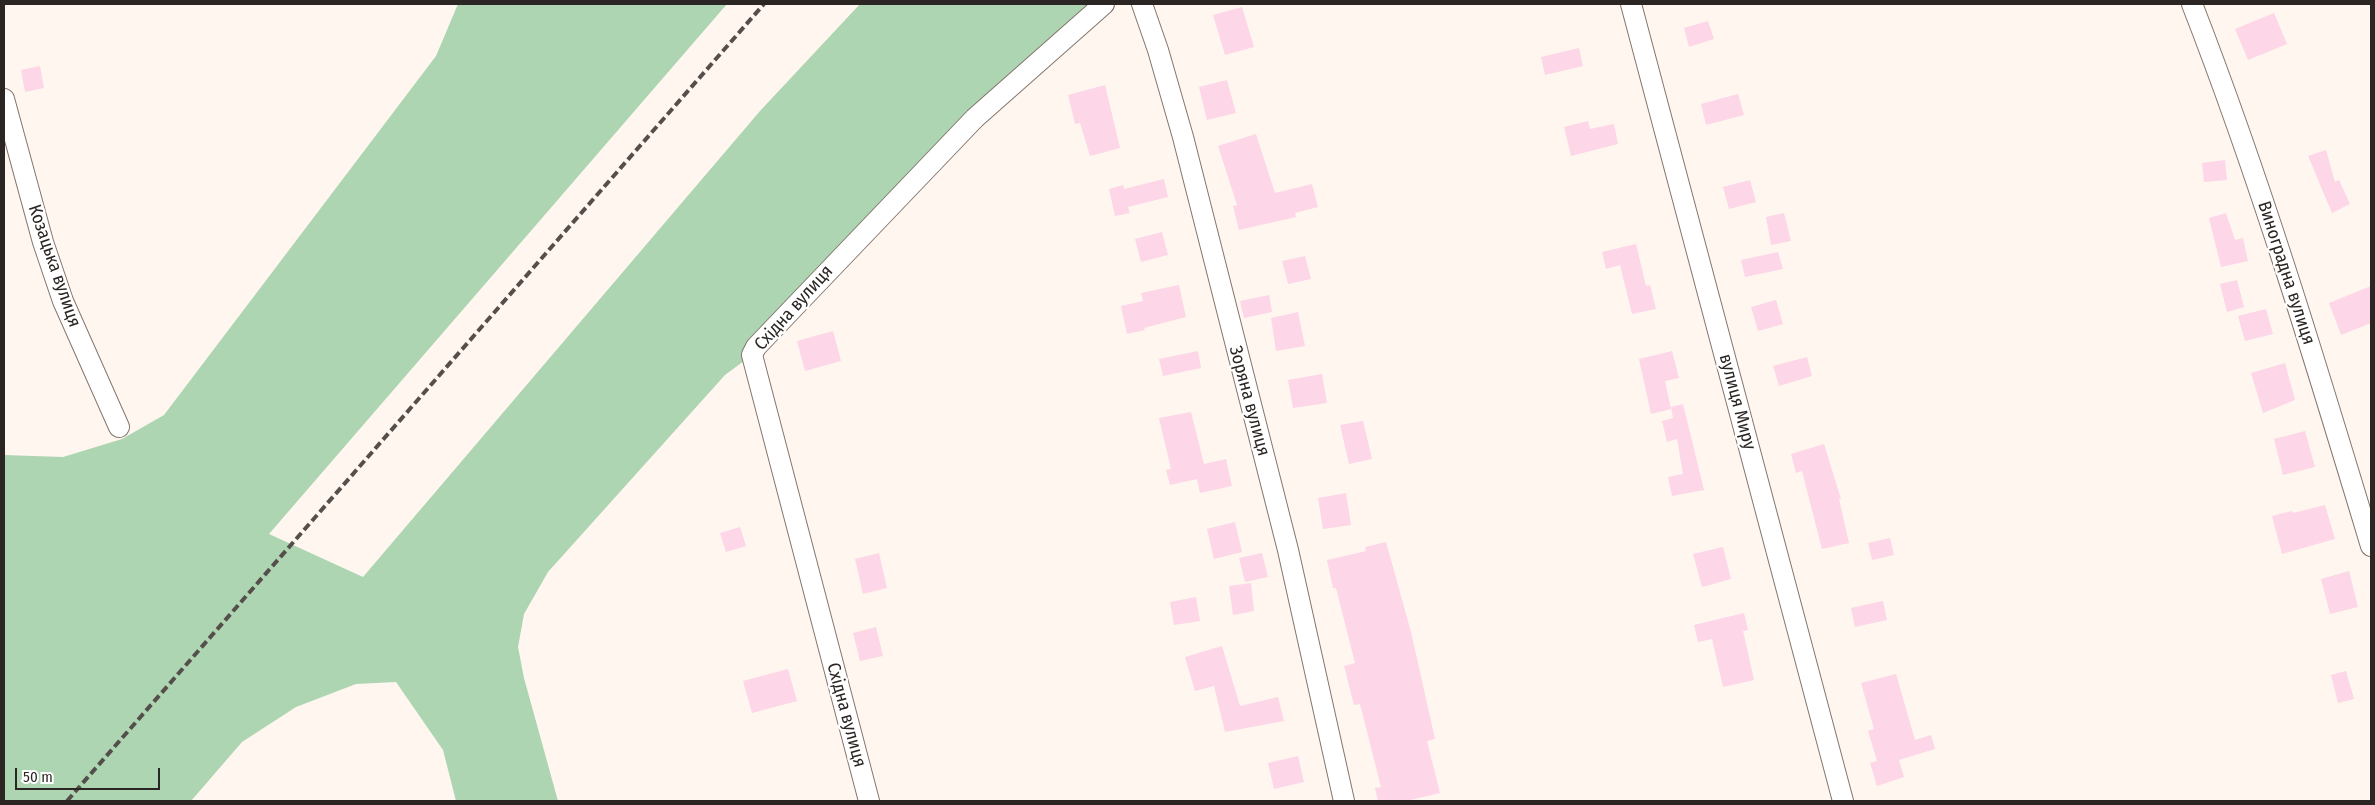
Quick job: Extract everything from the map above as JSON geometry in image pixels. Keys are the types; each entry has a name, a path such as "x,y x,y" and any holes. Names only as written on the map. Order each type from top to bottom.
{"street":[{"name":"Східна вулиця","path":"869,801 752,355 756,347 975,118 1104,4"},
{"name":"Зоряна вулиця","path":"1142,4 1158,50 1183,137 1288,550 1344,801"},
{"name":"вулиця Миру","path":"1632,4 1843,801"},
{"name":"Виноградна вулиця","path":"2192,4 2299,306 2371,546"},
{"name":"Козацька вулиця","path":"4,99 43,242 63,301 119,427"}],"green space":[{"path":"458,4 727,4 269,534 363,577 760,111 860,4 1104,4 975,118 752,355 725,375 548,572 524,614 518,647 524,678 558,801 456,801 443,750 396,682 356,684 296,707 242,742 191,801 4,801 4,455 63,457 122,439 164,415 436,56"}],"building":[{"path":"1242,7 1254,47 1225,55 1213,15"},
{"path":"2274,13 2287,44 2248,60 2235,29"},
{"path":"1708,21 1714,39 1689,47 1684,28"},
{"path":"1579,48 1583,66 1545,75 1541,57"},
{"path":"40,66 44,88 25,92 21,70"},
{"path":"1227,80 1236,113 1207,120 1199,87"},
{"path":"1105,85 1120,148 1090,156 1080,123 1075,124 1068,95"},
{"path":"1738,94 1744,115 1706,125 1701,104"},
{"path":"1588,121 1590,129 1614,124 1618,144 1571,156 1564,127"},
{"path":"1256,134 1275,193 1312,184 1318,207 1295,213 1296,217 1239,230 1233,206 1237,205 1218,146"},
{"path":"2326,150 2335,182 2339,180 2350,204 2332,213 2308,156"},
{"path":"2225,160 2227,180 2204,182 2202,163"},
{"path":"1164,179 1168,197 1128,207 1130,213 1115,216 1109,189 1123,185 1124,189"},
{"path":"1750,180 1756,202 1729,209 1723,187"},
{"path":"1784,213 1791,241 1771,245 1766,217"},
{"path":"2226,213 2235,240 2243,238 2248,261 2221,267 2209,218"},
{"path":"1162,232 1168,255 1141,262 1135,239"},
{"path":"1636,244 1646,286 1650,285 1656,309 1632,314 1620,265 1606,269 1602,252"},
{"path":"1778,252 1783,269 1745,277 1741,260"},
{"path":"1305,256 1311,279 1288,284 1282,261"},
{"path":"2237,280 2244,307 2227,312 2220,284"},
{"path":"1179,285 1186,317 1127,334 1121,306 1143,301 1141,293"},
{"path":"2371,286 2371,323 2341,335 2329,303"},
{"path":"1269,295 1272,312 1244,318 1240,301"},
{"path":"1776,300 1783,324 1758,331 1751,307"},
{"path":"2266,309 2273,334 2245,341 2238,316"},
{"path":"1298,312 1305,346 1276,351 1271,318"},
{"path":"833,331 841,361 805,371 797,341"},
{"path":"1198,351 1201,368 1163,376 1159,359"},
{"path":"1672,351 1679,378 1665,381 1671,409 1651,414 1639,359"},
{"path":"1807,357 1812,376 1779,386 1773,366"},
{"path":"2285,363 2295,400 2263,413 2251,373"},
{"path":"1322,374 1327,403 1293,408 1288,380"},
{"path":"1683,404 1704,490 1672,496 1668,477 1683,474 1677,439 1667,442 1662,421 1673,418 1671,407"},
{"path":"1191,412 1204,464 1226,459 1232,486 1200,493 1197,479 1170,485 1166,470 1171,469 1159,418"},
{"path":"1363,421 1372,459 1349,464 1340,425"},
{"path":"2305,431 2315,467 2283,475 2274,439"},
{"path":"1824,444 1841,499 1839,499 1849,543 1822,549 1802,471 1796,473 1791,454"},
{"path":"1346,493 1351,525 1323,529 1318,498"},
{"path":"2325,505 2335,539 2282,554 2272,516"},
{"path":"1235,522 1242,552 1214,559 1207,529"},
{"path":"740,527 746,546 726,552 720,533"},
{"path":"1890,538 1894,555 1872,560 1868,543"},
{"path":"1386,542 1411,632 1435,739 1427,741 1440,793 1406,801 1378,801 1375,788 1381,787 1360,704 1354,705 1344,666 1355,663 1336,588 1333,588 1327,560 1366,551 1365,547"},
{"path":"1723,547 1731,579 1702,587 1693,554"},
{"path":"879,553 887,588 863,594 855,559"},
{"path":"1262,553 1268,577 1245,582 1239,558"},
{"path":"2349,571 2358,607 2330,614 2321,579"},
{"path":"1251,583 1254,611 1233,615 1229,586"},
{"path":"1196,597 1200,621 1174,625 1170,602"},
{"path":"1883,601 1887,620 1855,627 1851,608"},
{"path":"1744,613 1748,630 1743,631 1754,680 1723,687 1712,639 1698,642 1694,625"},
{"path":"876,627 883,656 860,661 853,633"},
{"path":"1222,646 1240,706 1278,697 1284,721 1225,732 1214,686 1195,691 1185,657"},
{"path":"788,669 797,701 752,713 743,681"},
{"path":"2346,671 2354,699 2338,703 2331,675"},
{"path":"1896,674 1915,740 1931,735 1935,749 1899,760 1904,777 1877,786 1870,763 1877,761 1868,731 1874,729 1861,683"},
{"path":"1298,756 1304,782 1274,789 1268,763"}],"railway":[{"path":"67,801 764,4"}]}
